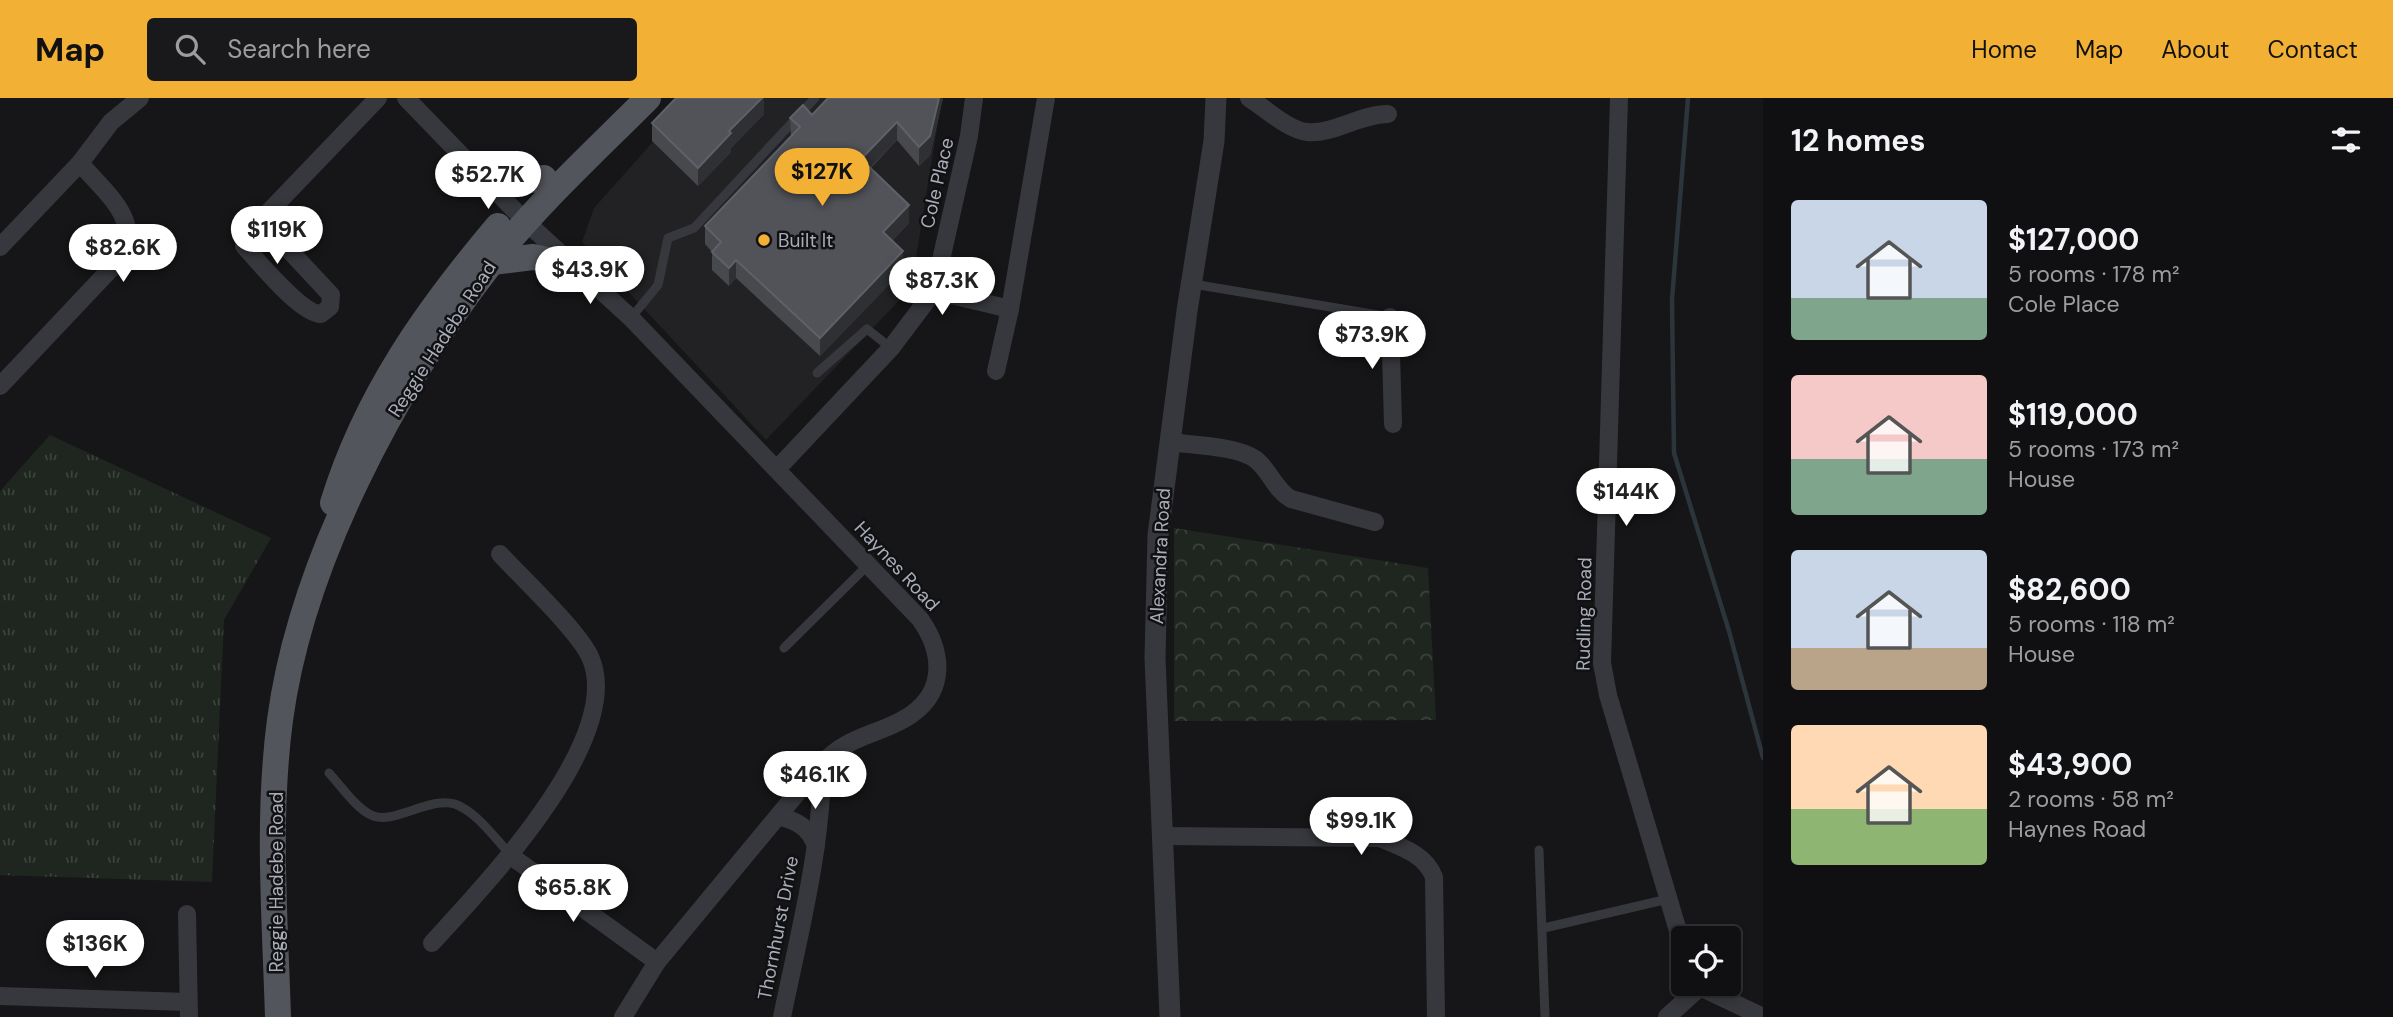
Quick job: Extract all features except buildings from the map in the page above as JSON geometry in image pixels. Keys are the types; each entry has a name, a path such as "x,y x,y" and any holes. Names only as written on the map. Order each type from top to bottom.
{"main road":[{"name":"Reggie Hadebe Road","path":"278,1017 273,849 280,719 302,614 326,543 401,399 442,332 492,262 519,215 544,178 622,98"},
{"name":"Reggie Hadebe Road","path":"326,543 328,523 349,452 381,388 443,294 519,215 648,98"},
{"path":"477,173 520,182 544,178"},
{"path":"492,262 533,257 576,265"}],"street":[{"path":"0,247 80,163 111,122 139,98"},
{"path":"261,220 331,295 330,307 321,314 313,313 289,293 244,246 244,240 261,220 378,98"},
{"name":"Haynes Road","path":"406,98 519,215 631,318 920,619 933,638 939,658 937,680 929,696 913,714 844,746 822,763 657,962 623,1017"},
{"name":"Cole Place","path":"777,469 891,348 934,291 969,136 974,98"},
{"path":"996,371 1010,309 1046,98"},
{"name":"Alexandra Road","path":"1170,1017 1155,658 1158,535 1191,284 1214,141 1216,98"},
{"path":"1249,98 1305,132 1371,114 1388,114"},
{"name":"Rudling Road","path":"1619,98 1602,663 1604,681 1676,926"},
{"path":"0,386 127,248 130,235 127,220 80,163"},
{"path":"934,291 1010,309"},
{"path":"1390,317 1393,424"},
{"path":"1170,442 1241,452 1253,457 1279,492 1291,499 1375,522"},
{"path":"432,943 511,856 573,763 589,724 597,684 586,648 500,554"},
{"name":"Thornhurst Drive","path":"782,1017 816,846 822,794 822,763"},
{"path":"778,816 799,822 811,834 816,846"},
{"path":"1163,835 1380,838 1411,851 1424,861 1434,877 1436,1017"},
{"path":"511,856 657,962"},
{"path":"0,996 188,1009 187,914"},
{"path":"1667,1017 1688,996"},
{"path":"1721,996 1763,1017"}],"lane":[{"path":"631,318 657,285 668,239 679,232 694,228 815,98"},
{"path":"1191,284 1390,317"},
{"path":"817,373 866,329 891,348"},
{"path":"784,648 868,565"},
{"path":"329,773 364,811 377,817 437,803 455,804 473,817 511,856"},
{"path":"1539,850 1544,928 1545,1017"},
{"path":"1544,928 1668,899"}],"shaded area":[{"path":"692,98 942,98 911,288 766,440 582,242 594,208"}],"green space":[{"path":"50,435 271,538 224,620 212,882 0,875 0,491"},
{"path":"1174,528 1428,568 1436,720 1174,721"}],"waterway":[{"path":"1688,98 1672,300 1674,453 1729,631 1763,758"}],"place":[{"name":"Built It","path":"764,240"}]}
